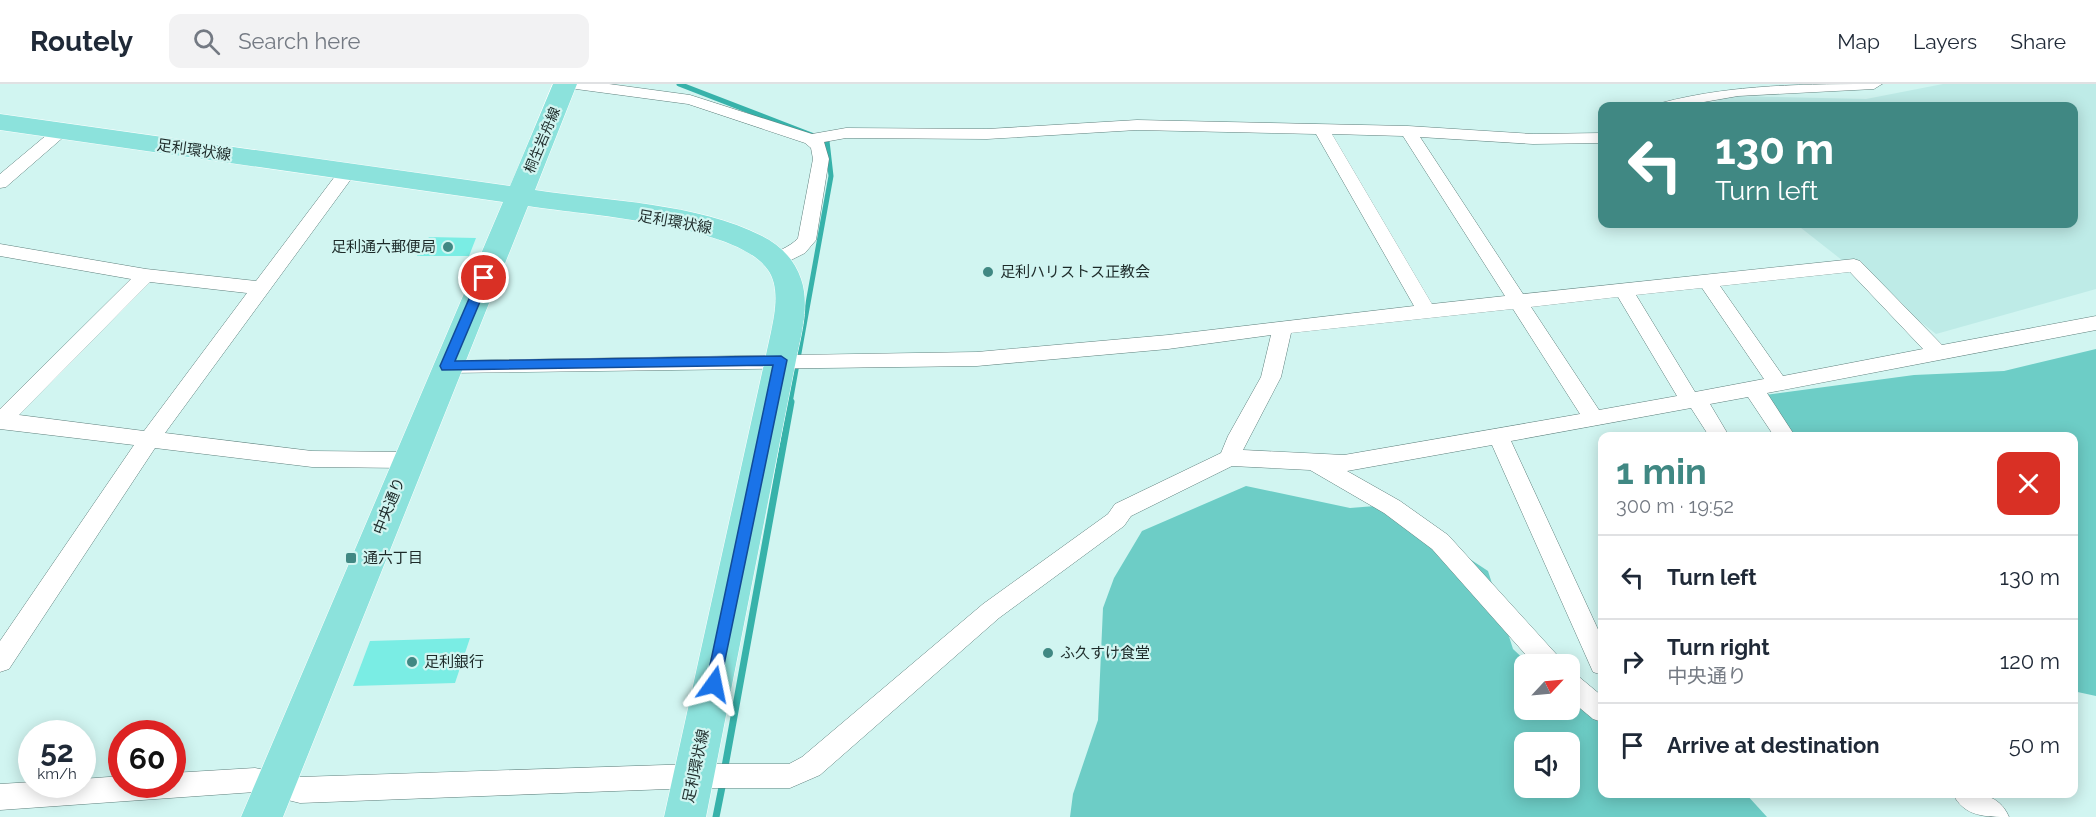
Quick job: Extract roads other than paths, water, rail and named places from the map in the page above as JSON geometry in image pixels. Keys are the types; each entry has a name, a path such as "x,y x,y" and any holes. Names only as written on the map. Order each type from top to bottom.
{"main road":[{"name":"桐生岩舟線","path":"519,195 565,84"},
{"name":"足利環状線","path":"0,122 519,195 719,230 748,239 777,261 788,281 791,300 781,360 685,817"},
{"name":"中央通り","path":"262,817 519,195"}],"street":[{"path":"576,84 690,100 811,139 819,146 821,159 807,240 799,249 777,261"},
{"path":"1672,102 1683,94 1714,86 1850,87 1874,84"},
{"path":"811,139 846,134 987,135 1137,125 1408,131 1533,139 1598,138"},
{"path":"1321,129 1427,312"},
{"path":"0,183 61,131"},
{"path":"1408,131 1518,302 1606,432"},
{"path":"0,661 150,438 348,171"},
{"path":"0,250 146,275 260,288"},
{"path":"447,366 978,359 1168,342 1282,327 1854,265 1937,351"},
{"path":"2,423 146,275"},
{"path":"1707,281 1777,383"},
{"path":"1623,290 1716,432"},
{"path":"0,796 255,780 300,790 695,776 790,776 811,766 991,611 1116,520 1123,510 1230,458 1344,463 1596,419 1937,351 2096,323"},
{"path":"1230,458 1238,436 1271,377 1282,327"},
{"path":"1752,388 1782,432"},
{"path":"2,423 150,438 312,459 408,460"},
{"path":"1499,436 1598,655"},
{"path":"1316,463 1392,507 1440,542 1540,654"},
{"path":"1580,693 1598,707"},
{"path":"1970,798 1996,817"}],"waterway":[{"path":"679,84 827,141 831,176 790,403"},
{"path":"724,772 791,402"},
{"path":"716,817 723,782"}],"place":[{"name":"足利通六郵便局","path":"448,247"},
{"name":"足利ハリストス正教会","path":"988,272"},
{"name":"通六丁目","path":"351,558"},
{"name":"ふ久すけ食堂","path":"1048,653"},
{"name":"足利銀行","path":"412,662"}]}
